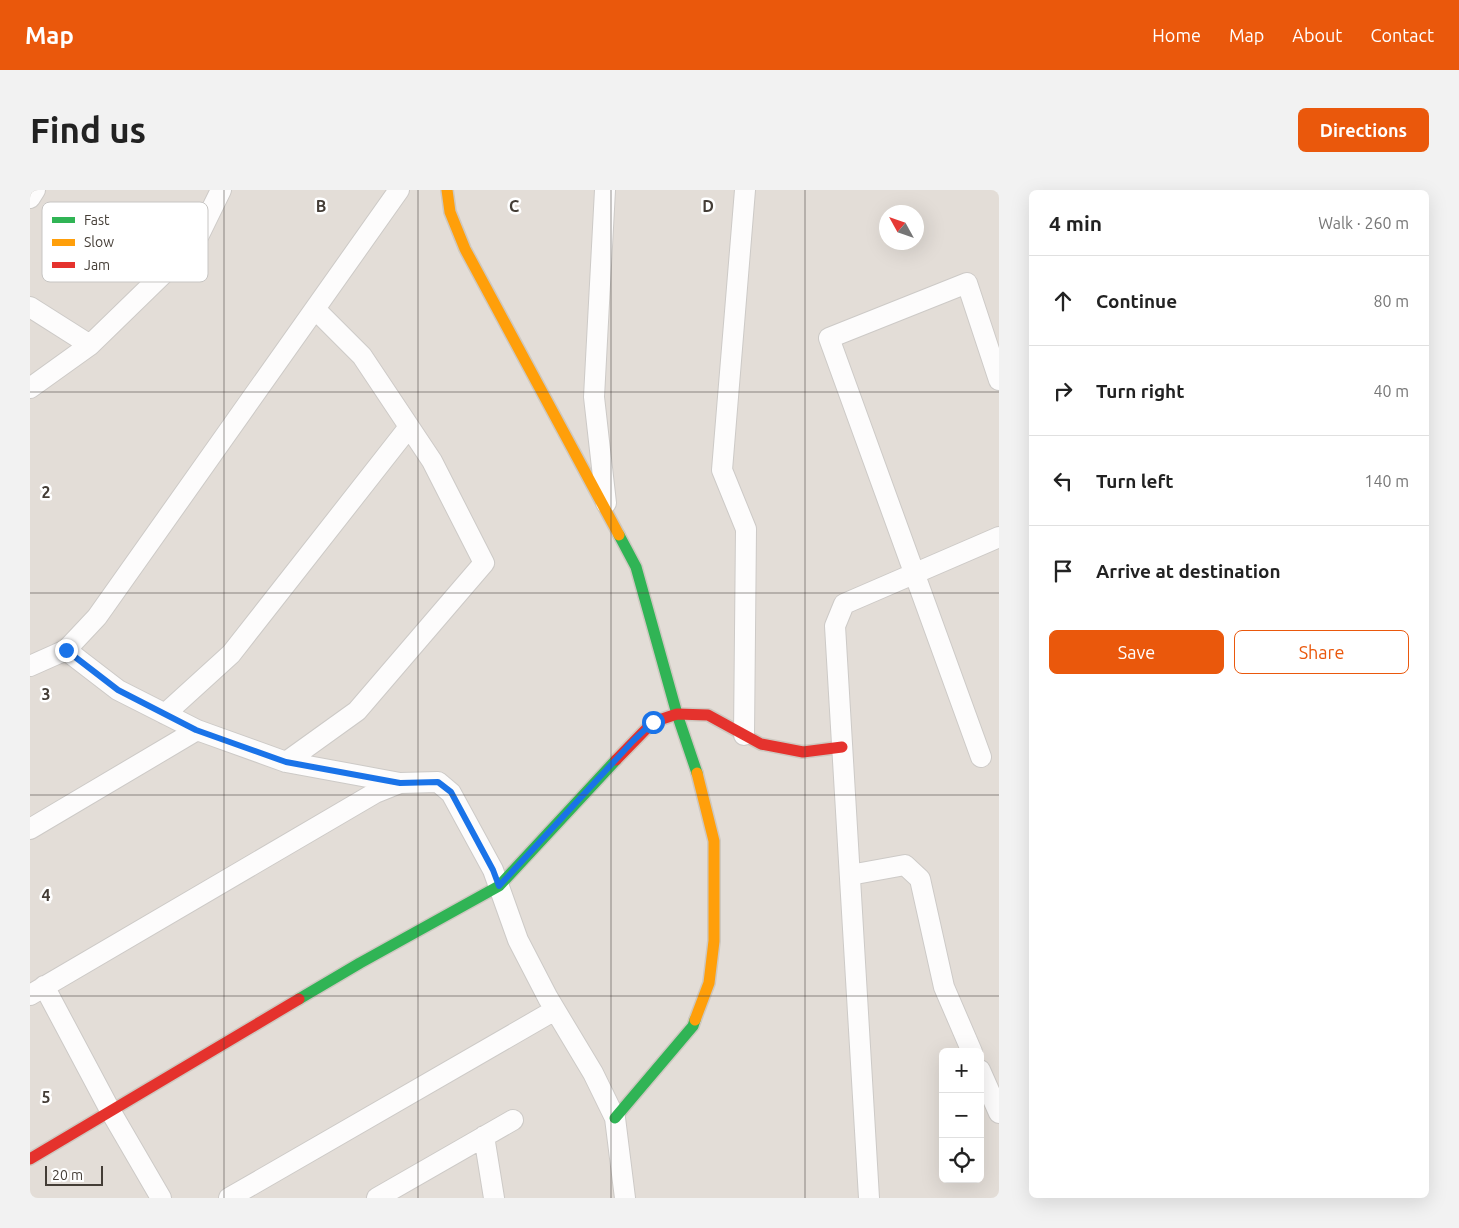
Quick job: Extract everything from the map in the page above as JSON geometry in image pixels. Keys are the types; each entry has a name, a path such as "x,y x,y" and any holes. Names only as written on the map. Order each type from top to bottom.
{"street":[{"path":"30,198 35,190"},
{"path":"208,217 222,190"},
{"path":"30,666 66,650 97,617 399,190"},
{"path":"446,190 450,212 465,249 636,567 677,714 694,761 714,841 714,941 709,983 693,1026 615,1118"},
{"path":"605,190 594,397 608,515"},
{"path":"744,735 746,529 722,470 745,190"},
{"path":"30,388 90,345 155,282"},
{"path":"981,757 829,338 968,283 999,380"},
{"path":"30,307 90,345"},
{"path":"286,762 357,710 484,563 432,461 362,356 315,309"},
{"path":"165,714 231,654 409,427"},
{"path":"870,1198 835,626 844,604 999,537"},
{"path":"66,650 118,690 196,730 286,762 400,783 438,782 451,792 493,870 518,940 554,1010 592,1073 615,1118 625,1198"},
{"path":"30,1159 360,963 499,886 653,722 677,714 708,715 761,744 803,752 842,747"},
{"path":"30,829 196,730"},
{"path":"161,1198 37,991 374,793 400,783"},
{"path":"850,875 905,865 920,879 944,987 970,1048"},
{"path":"229,1198 554,1010"},
{"path":"984,1079 999,1113"},
{"path":"377,1198 513,1120"},
{"path":"484,1136 494,1198"}],"shaded area":[{"path":"30,190 999,190 999,1198 30,1198"}],"traffic: fast":[{"path":"619,535 636,567 677,714 697,773"},
{"path":"299,999 499,886 616,760"},
{"path":"615,1118 693,1026 695,1020"}],"traffic: slow":[{"path":"447,190 450,212 465,249 619,535"},
{"path":"695,1020 709,983 714,941 714,841 697,773"}],"traffic: jam":[{"path":"616,760 653,722 677,714 708,715 761,744 803,752 842,747"},
{"path":"30,1159 299,999"}],"route":[{"path":"66,650 118,690 196,730 286,762 400,783 438,782 451,792 493,870 499,886 633,741 653,722"}]}
